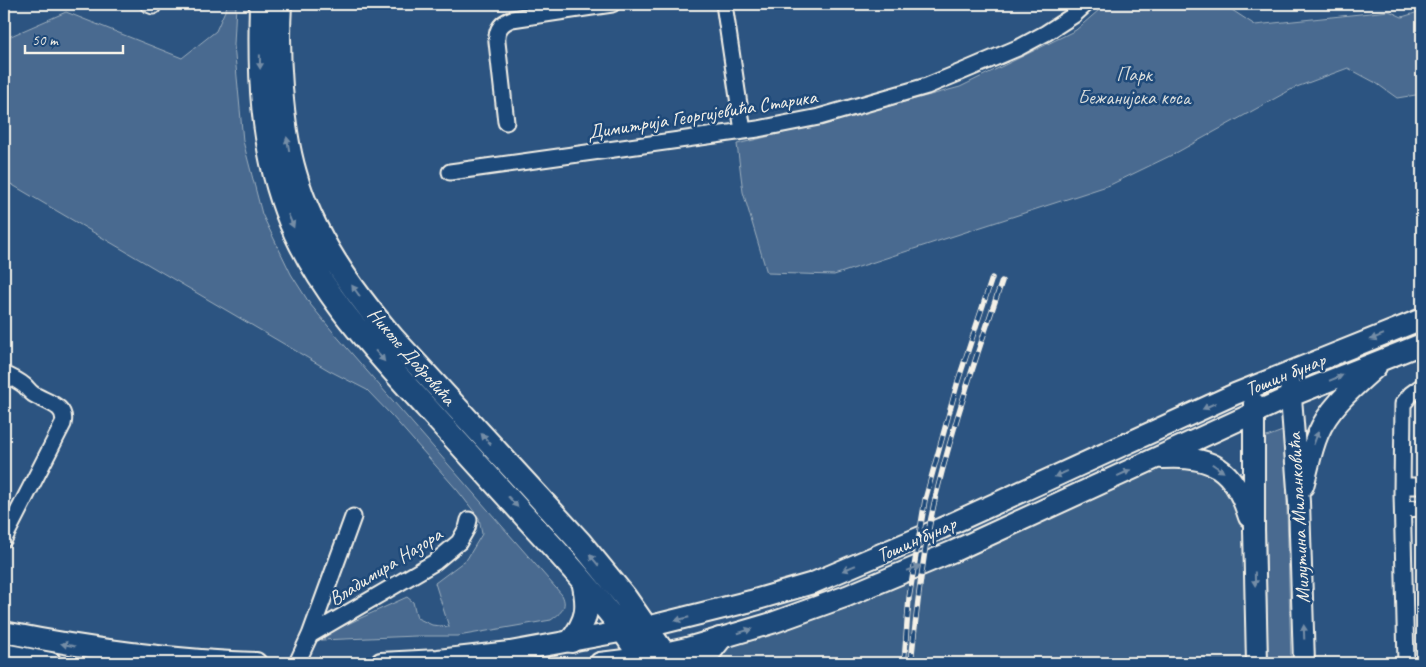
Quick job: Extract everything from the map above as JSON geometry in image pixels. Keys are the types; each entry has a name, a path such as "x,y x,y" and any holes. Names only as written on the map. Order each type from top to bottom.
{"main road":[{"name":"Николе Добровића","path":"261,4 259,58 266,133 282,198 290,221 308,258 333,296 374,349 583,581 623,631 642,660"},
{"name":"Николе Добровића","path":"280,4 280,56 288,146 295,174 306,203 335,261 382,325 419,368 502,455 580,542 626,598 668,658"},
{"name":"Тошин бунар","path":"381,663 510,652 647,627 751,601 813,582 942,528 1288,372 1422,319"},
{"name":"Тошин бунар","path":"600,663 668,658 847,596 945,555 1291,396 1422,344"},
{"path":"1299,502 1318,432 1328,415 1386,359"},
{"name":"Милутина Миланковића","path":"1288,372 1299,502 1304,663"},
{"name":"Милутина Миланковића","path":"1254,387 1254,530 1257,663"},
{"path":"1154,459 1185,458 1203,460 1219,468 1228,476 1238,490 1254,530"},
{"path":"570,641 579,631 585,618 587,599 583,581"},
{"path":"4,632 80,647 150,656 256,663"},
{"path":"701,663 720,639"},
{"path":"4,654 51,663"}],"street":[{"path":"506,122 496,36 499,27 512,19 612,4"},
{"path":"724,4 743,131"},
{"name":"Димитрија Георгијевића Старика","path":"450,172 743,131 819,117 927,86 1020,47 1065,21 1086,4"},
{"path":"4,374 21,383 34,394 55,405 61,411 64,418 63,424 4,539"},
{"path":"1406,663 1402,486 1403,404 1411,394 1422,386"},
{"path":"1402,486 1422,486"},
{"path":"1403,509 1422,508"},
{"name":"Владимира Назора","path":"297,663 310,635 353,517"},
{"name":"Владимира Назора","path":"310,635 435,562 459,542 470,520"}],"shaded area":[{"path":"1168,465 1215,471 1241,512 1245,564 1247,663 704,663 709,656 824,615 958,560 1054,518 1135,478"}],"green space":[{"path":"228,4 236,4 234,45 243,141 262,214 291,274 310,304 333,332 562,595 564,606 558,615 551,620 458,636 321,640 330,632 407,597 413,602 417,618 432,625 449,627 435,583 467,559 482,534 479,518 458,491 367,390 330,371 4,180 4,39 66,12 182,58 216,31"},
{"name":"Парк Бежанијска коса","path":"1104,4 1227,4 1229,8 1255,25 1389,11 1402,17 1422,11 1422,94 1397,98 1376,83 1348,68 1294,88 1174,154 1110,185 834,275 767,273 743,192 737,144 841,119 960,87 1076,30"},
{"path":"1285,430 1291,663 1268,663 1264,438"}],"railway":[{"path":"904,663 909,598 925,500 958,381 992,278"},
{"path":"911,663 924,558 936,495 958,414 1002,281"}]}
